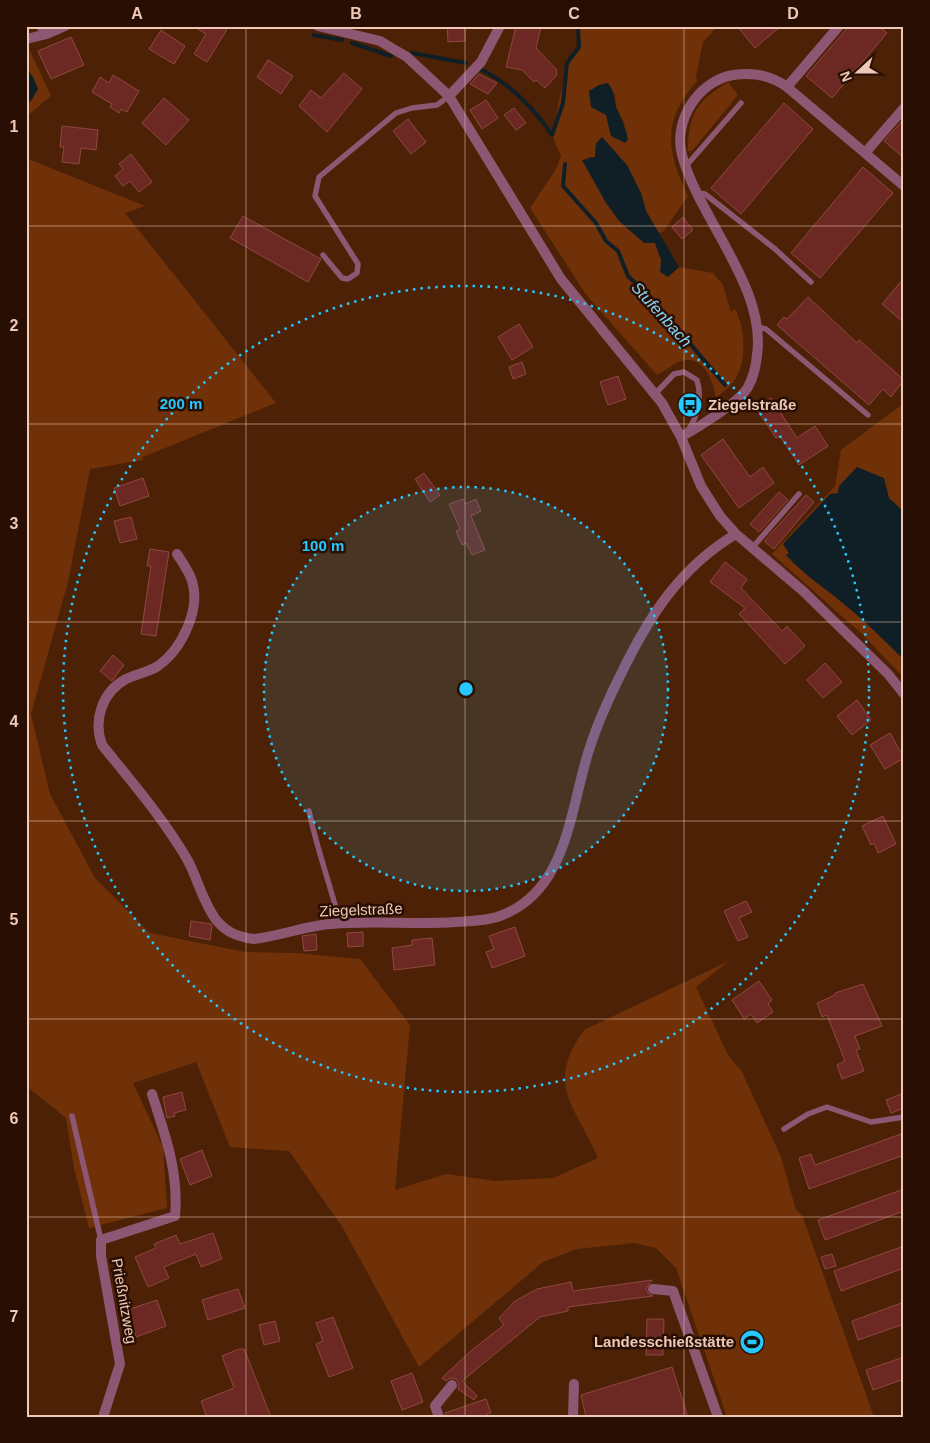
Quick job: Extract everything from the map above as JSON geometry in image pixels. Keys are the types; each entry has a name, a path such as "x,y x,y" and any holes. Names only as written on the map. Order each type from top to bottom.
{"street":[{"path":"26,39 44,30 65,26"},
{"path":"318,26 380,41 407,57 449,96 561,279 656,394 681,437 701,486 720,516 736,534 803,591 888,674 904,694"},
{"path":"449,96 481,62 500,26"},
{"path":"787,87 839,26"},
{"path":"681,437 739,398 748,387 758,354 756,318 744,285 698,193 686,166 681,146 683,122 695,99 707,88 725,77 746,73 766,76 787,87 904,186"},
{"path":"865,154 904,108"},
{"name":"Ziegelstraße","path":"177,554 192,579 196,599 190,619 181,640 169,657 157,667 118,684 106,699 99,711 98,724 102,745 171,834 188,860 208,906 218,922 229,932 241,938 254,938 340,924 476,921 501,916 528,900 546,882 566,840 590,746 603,711 636,643 653,613 674,586 703,556 736,534"},
{"name":"Prießnitzweg","path":"103,1417 120,1364 100,1256 101,1240 174,1216 177,1192 173,1161 152,1094"},
{"path":"653,1289 673,1291 718,1417"},
{"path":"573,1417 574,1384"},
{"path":"439,1417 435,1406 452,1385"}],"lane":[{"path":"323,254 342,278 348,279 357,273 358,264 315,196 319,177 396,114 412,108 437,105 449,96"},
{"path":"686,166 741,103"},
{"path":"698,193 705,194 775,249 811,282"},
{"path":"757,327 766,329 868,415"},
{"path":"656,394 674,374 684,372 697,380 699,389 695,421 681,437"},
{"path":"752,548 799,494"},
{"path":"309,811 319,856 334,898 340,924"},
{"path":"784,1129 808,1114 827,1107 871,1122 904,1117"},
{"path":"72,1116 101,1240"}],"shaded area":[{"path":"578,26 718,26 703,42 696,77 697,81 678,109 673,123 671,136 672,150 675,164 688,196 663,232 658,233 646,211 641,193 602,137 596,144 595,157 587,157 655,243 668,277 679,267 713,273 723,285 731,312 735,309 739,317 744,347 743,358 737,377 716,398 710,377 702,366 696,362 690,360 679,362 657,375 587,296 530,208 556,169 561,156 552,135 567,63 579,47","holes":["615,93 616,107 625,124 611,136 606,115"]},
{"path":"30,51 51,96 26,117 26,52"},
{"path":"26,67 38,89 31,101 26,103"},
{"path":"728,82 738,95 692,151 688,151 690,127 696,110 702,102"},
{"path":"608,83 625,127 628,139 625,143 611,136 606,115 591,107 589,91 599,85"},
{"path":"602,137 627,165 641,193 646,211 679,267 668,277 660,272 661,260 655,243 644,243 619,221 606,203 582,160 595,157 596,144"},
{"path":"26,158 145,206 125,213 276,403 143,457 143,460 90,469 68,582 31,714 50,794 95,878 150,933 245,952 296,953 360,959 410,1025 395,1190 446,1174 496,1181 553,1178 598,1158 573,1109 565,1081 566,1066 572,1049 584,1030 729,961 696,987 729,1057 741,1070 781,1157 796,1210 802,1215 874,1417 727,1417 676,1268 656,1248 634,1243 577,1249 543,1262 419,1367 343,1228 289,1151 230,1147 196,1062 133,1083 163,1147 167,1208 89,1228 74,1168 66,1118 26,1086"},
{"path":"904,403 904,678 862,634 772,554 835,486 841,450"},
{"path":"857,467 884,478 889,498 904,512 904,660 860,618 793,562 786,555 789,553 783,544 830,494 838,493 839,486"}],"building":[{"path":"193,26 229,26 207,62 194,54 206,34"},
{"path":"447,26 465,26 465,41 448,42"},
{"path":"516,26 541,26 536,48 556,69 557,75 545,88 536,80 534,82 522,70 506,67"},
{"path":"737,26 781,26 755,48"},
{"path":"849,26 878,26 887,33 832,98 806,76"},
{"path":"161,30 185,46 174,64 149,49"},
{"path":"71,37 84,65 51,79 38,51"},
{"path":"268,60 293,76 281,94 257,77"},
{"path":"344,73 362,89 327,132 299,106 311,90 321,98"},
{"path":"479,74 497,83 488,94 470,84"},
{"path":"113,75 139,91 127,112 121,109 119,113 110,107 112,104 92,92 100,77 109,83"},
{"path":"164,98 189,120 166,145 142,123"},
{"path":"486,100 498,118 482,129 470,110"},
{"path":"784,103 813,129 741,214 711,188"},
{"path":"514,108 526,123 516,130 504,115"},
{"path":"408,119 426,142 411,154 393,131"},
{"path":"904,119 904,158 884,141"},
{"path":"62,126 98,130 96,150 81,148 79,164 62,162 64,147 60,147"},
{"path":"131,154 152,182 139,192 130,181 123,186 115,176 123,169 119,164"},
{"path":"863,167 893,193 820,278 791,253"},
{"path":"243,216 321,259 308,282 230,238"},
{"path":"683,217 693,230 682,239 672,227"},
{"path":"904,278 904,323 882,304"},
{"path":"808,297 857,343 859,340 904,380 891,397 883,389 869,405 777,325 784,317 787,319"},
{"path":"519,324 533,347 512,360 498,337"},
{"path":"522,362 526,374 513,379 509,367"},
{"path":"618,376 626,399 608,405 600,382"},
{"path":"771,398 797,438 815,426 828,446 799,465 780,436 776,438 756,408"},
{"path":"723,439 750,477 763,467 774,483 739,508 701,455"},
{"path":"424,473 440,495 430,502 415,479"},
{"path":"143,478 149,496 120,506 114,488"},
{"path":"779,492 788,500 759,532 750,524"},
{"path":"806,495 814,502 774,549 765,542 766,539"},
{"path":"463,499 465,504 476,499 481,511 471,516 485,550 472,555 466,543 462,545 456,531 460,529 449,504"},
{"path":"131,517 137,539 120,543 114,521"},
{"path":"150,549 169,552 156,636 141,634 151,566 147,566"},
{"path":"725,562 747,579 741,588 782,631 787,626 805,646 785,664 739,614 745,608 710,582"},
{"path":"113,655 124,665 112,681 100,671"},
{"path":"825,663 842,682 823,698 807,680"},
{"path":"857,700 871,720 852,735 837,716"},
{"path":"890,733 904,758 885,769 870,745"},
{"path":"883,816 896,844 878,853 874,843 871,845 862,826"},
{"path":"746,901 752,912 739,918 748,937 738,941 724,911"},
{"path":"191,921 211,924 210,940 189,936"},
{"path":"515,927 525,956 492,968 486,952 494,949 489,936"},
{"path":"363,932 363,946 348,947 347,933"},
{"path":"316,934 317,950 304,951 302,936"},
{"path":"432,938 435,965 394,970 392,948 412,945 412,940"},
{"path":"759,981 772,1000 768,1004 773,1012 757,1023 751,1014 744,1019 732,1000"},
{"path":"863,984 882,1026 855,1036 860,1049 856,1050 864,1071 842,1079 837,1065 845,1061 827,1015 822,1017 817,1003 835,995 835,993"},
{"path":"182,1092 186,1110 174,1113 175,1116 167,1118 163,1097"},
{"path":"904,1093 904,1108 891,1113 886,1100"},
{"path":"901,1134 904,1155 809,1189 799,1158 811,1154 815,1165"},
{"path":"202,1150 212,1176 190,1185 180,1159"},
{"path":"904,1189 904,1211 825,1240 818,1220"},
{"path":"213,1233 222,1259 201,1267 196,1254 164,1267 169,1278 148,1287 135,1257 156,1248 154,1244 176,1235 180,1244"},
{"path":"904,1246 904,1268 841,1291 834,1271"},
{"path":"832,1254 836,1266 825,1269 821,1257"},
{"path":"652,1280 646,1289 653,1296 568,1307 568,1311 540,1317 462,1381 477,1396 474,1400 458,1389 459,1383 456,1379 450,1378 446,1381 442,1378 473,1349 504,1325 499,1318 515,1301 537,1289 571,1282 573,1291"},
{"path":"238,1289 245,1308 208,1320 202,1300"},
{"path":"157,1300 166,1326 136,1337 127,1310"},
{"path":"904,1302 904,1324 858,1340 852,1321"},
{"path":"333,1317 353,1368 329,1377 316,1344 323,1341 316,1323"},
{"path":"647,1319 664,1319 663,1355 646,1355"},
{"path":"275,1321 280,1341 264,1345 259,1325"},
{"path":"239,1349 244,1349 271,1417 207,1417 201,1401 234,1388 222,1356"},
{"path":"904,1357 904,1379 873,1390 866,1370"},
{"path":"672,1367 688,1417 586,1417 581,1395"},
{"path":"412,1373 423,1402 402,1410 391,1381"},
{"path":"486,1399 491,1413 487,1414 488,1417 446,1417 445,1413"}],"waterway":[{"path":"552,135 563,103 567,63 579,47 578,26"},
{"name":"Stufenbach","path":"314,35 342,40"},
{"name":"Stufenbach","path":"352,43 391,56"},
{"name":"Stufenbach","path":"412,53 466,63"},
{"name":"Stufenbach","path":"480,69 502,82 520,97 552,135"},
{"name":"Stufenbach","path":"565,164 563,186 596,223 606,241 618,251 628,276 654,301 725,385"}],"place":[{"name":"Ziegelstraße","path":"690,405"},
{"name":"Landesschießstätte","path":"752,1342"}]}
